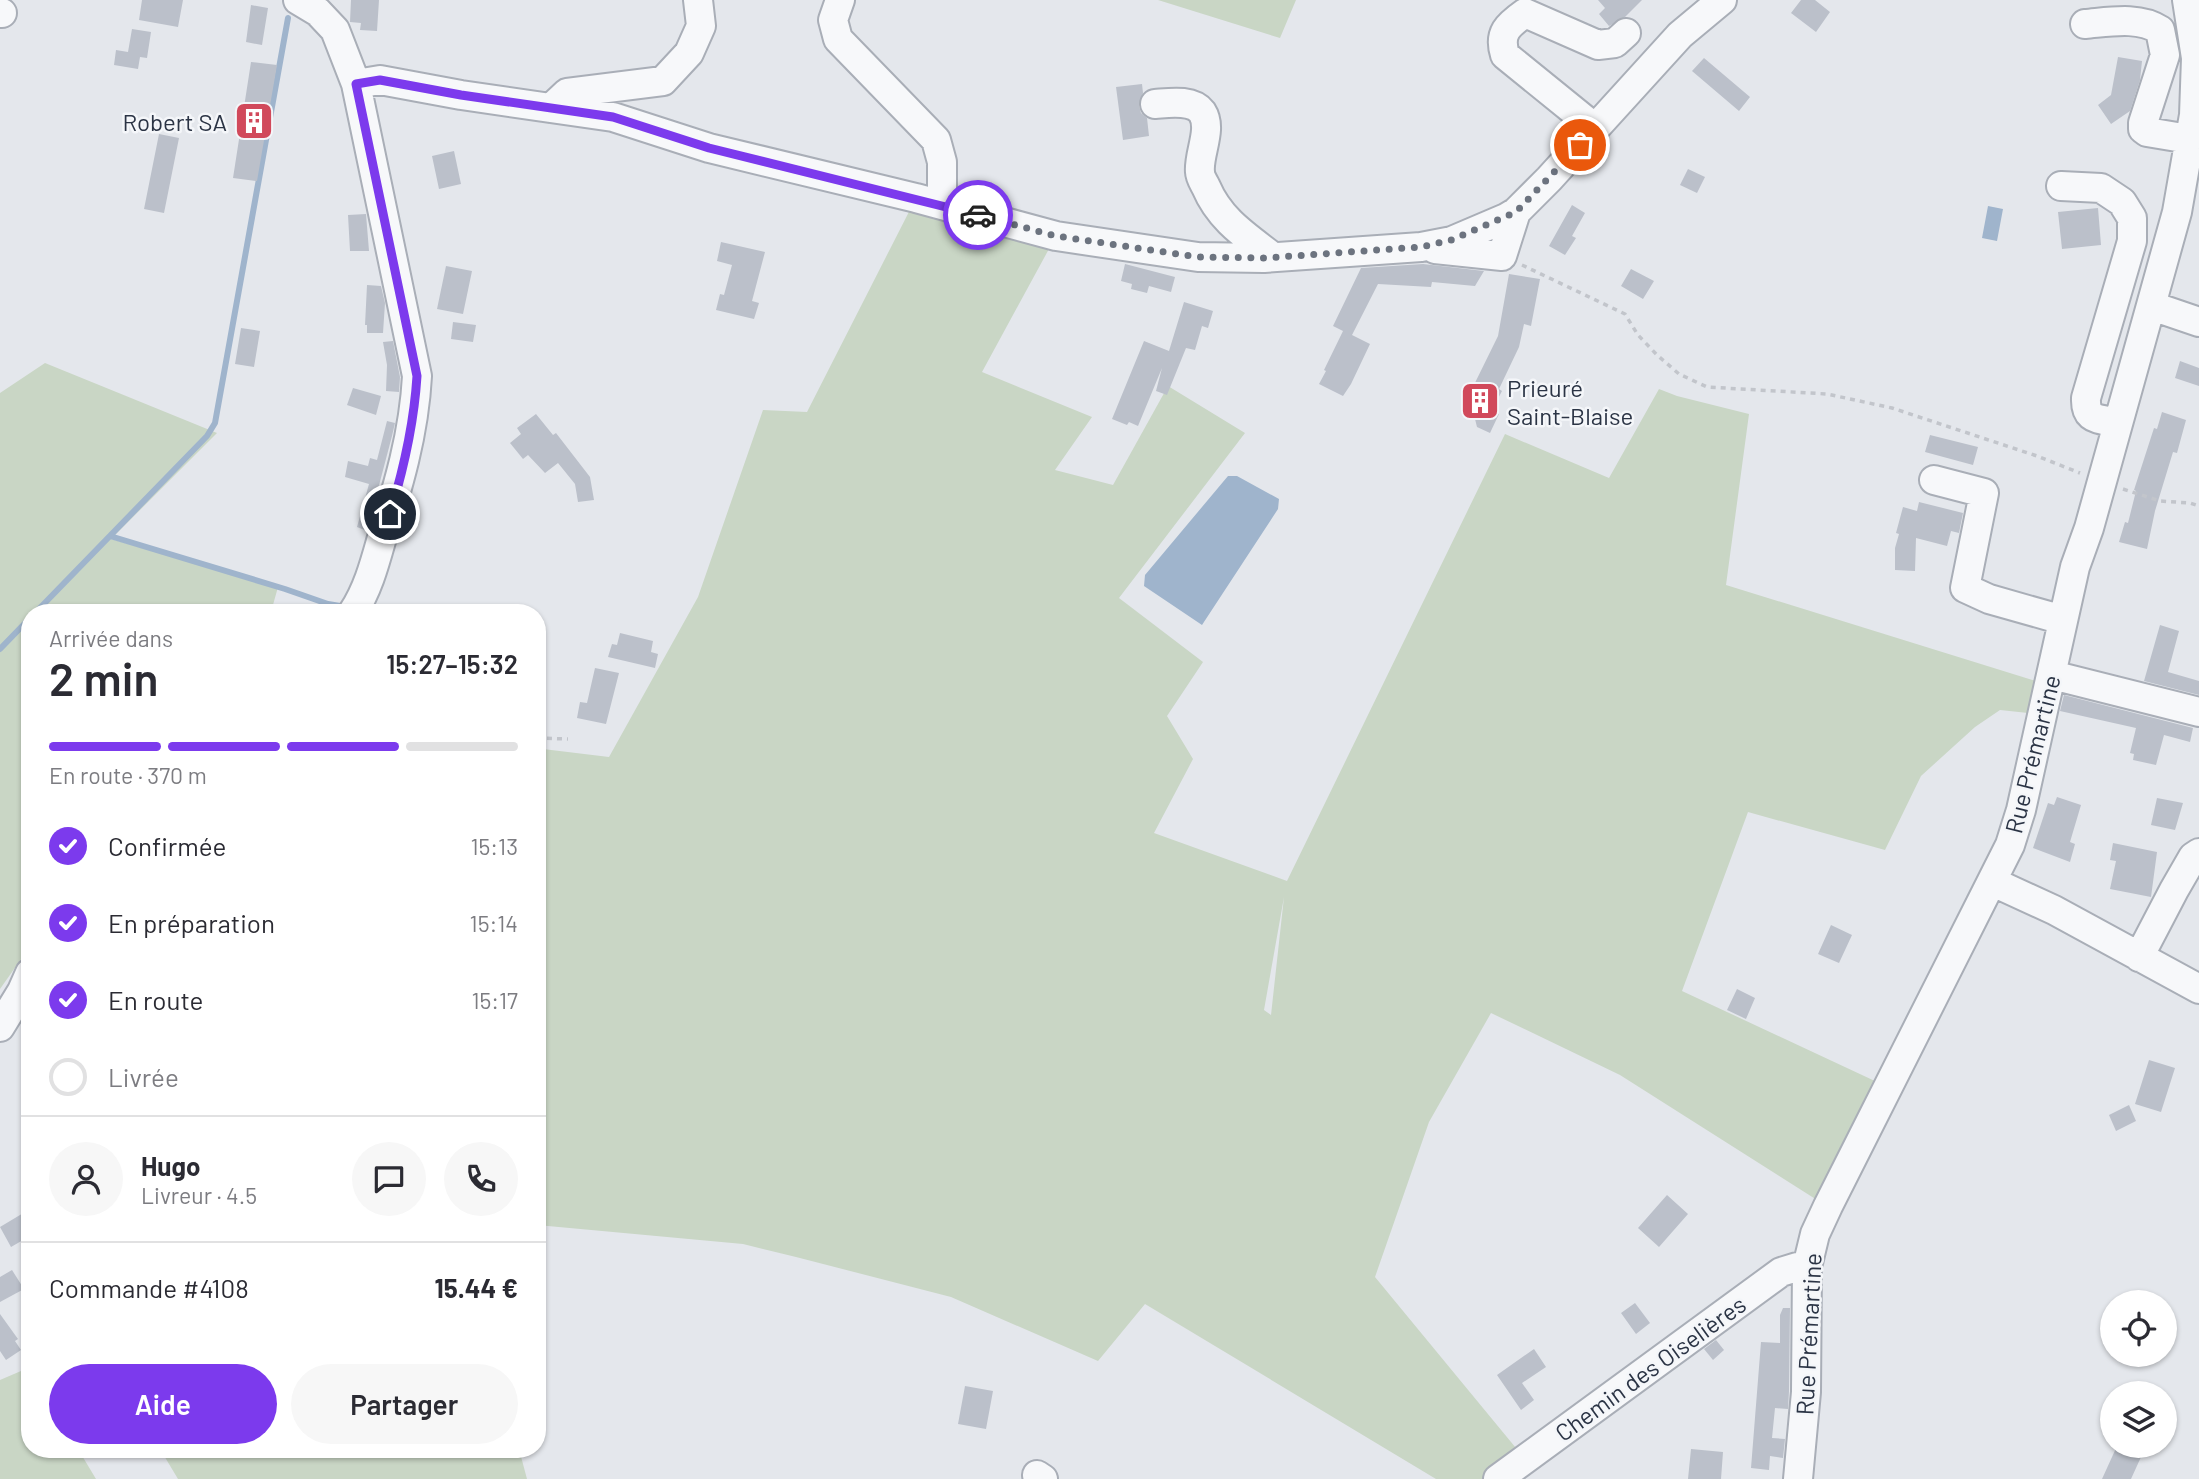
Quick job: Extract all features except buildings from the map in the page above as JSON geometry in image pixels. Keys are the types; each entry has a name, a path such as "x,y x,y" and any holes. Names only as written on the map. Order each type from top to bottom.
{"street":[{"path":"298,0 318,12 335,30"},
{"path":"334,0 335,30 356,84 417,376 415,407 404,469 369,580 357,604"},
{"path":"551,108 567,93 663,81 689,52 701,26 698,0"},
{"path":"840,0 833,20 838,39 936,140 942,162 942,205"},
{"path":"356,84 380,80 613,117 709,148 1056,236 1198,257 1273,257 1421,247 1451,240 1516,212 1680,35 1722,0"},
{"name":"Rue Prémartine","path":"1798,1479 1806,1392 1807,1268 1810,1250 1819,1225 1993,881 2010,845 2021,810 2075,567 2089,528 2177,212 2194,115 2196,58 2187,0"},
{"path":"1595,128 1505,55 1501,44 1508,24 1525,13 1598,45 1615,43 1626,33"},
{"path":"2085,24 2136,22 2152,25 2160,30 2165,55 2143,129 2189,139"},
{"path":"1155,104 1178,103 1194,106 1202,113 1205,128 1200,172 1214,205 1228,223 1273,257"},
{"path":"2061,186 2101,188 2122,202 2132,218 2132,241 2086,398 2085,410 2091,416 2117,423"},
{"path":"1421,247 1502,256 1516,212"},
{"path":"2152,306 2199,322"},
{"path":"1934,480 1983,493 1965,588 1989,599 2063,620"},
{"path":"2052,675 2199,712"},
{"path":"2139,957 2180,879 2193,857 2199,853"},
{"path":"1993,881 2054,910 2199,989"},
{"path":"0,1027 21,993"},
{"name":"Chemin des Oiselières","path":"1498,1479 1781,1272 1797,1267 1807,1268"}],"path":[{"path":"1502,256 1625,314 1657,355 1679,373 1707,387 1827,394 1892,408 2037,456 2160,501 2199,506"},
{"path":"546,738 568,739"}],"green space":[{"path":"1158,0 1296,0 1280,38"},
{"path":"916,198 1056,236 982,372 1092,417 1055,470 1113,485 1168,386 1245,433 1119,598 1203,662 1167,716 1193,759 1154,833 1287,881 1505,434 1609,478 1659,389 1749,414 1726,585 2036,681 2028,713 2000,710 1975,727 1921,776 1885,850 1748,812 1682,991 1877,1082 1817,1200 1620,1075 1491,1013 1429,1122 1375,1277 1525,1459 1498,1479 1436,1479 1145,1304 1098,1361 951,1297 743,1244 546,1226 546,749 609,757 698,597 763,410 807,412","holes":["1284,897 1271,1015 1264,1010"]},
{"path":"45,363 217,433 111,539 278,587 273,604 21,604 21,959 0,989 0,393"},
{"path":"21,1371 21,1458 83,1458 96,1479 0,1479 0,1380"},
{"path":"165,1458 521,1458 527,1479 178,1479"}],"water":[{"path":"1988,206 2003,209 1997,241 1982,238"},
{"path":"1228,476 1237,476 1279,499 1278,509 1202,625 1144,586 1145,575"}],"waterway":[{"path":"44,604 207,436 215,423 288,18"},
{"path":"110,536 328,604"},
{"path":"0,649 21,627"}],"way so far":[{"path":"978,215 1056,236 1198,257 1264,258 1421,247 1451,240 1516,212 1580,145"}],"place":[{"name":"Robert SA","path":"254,121"},
{"name":"Prieuré Saint-Blaise","path":"1480,401"}],"route":[{"path":"390,514 404,469 415,407 417,376 356,84 380,80 461,95 613,117 709,148 978,215"}]}
